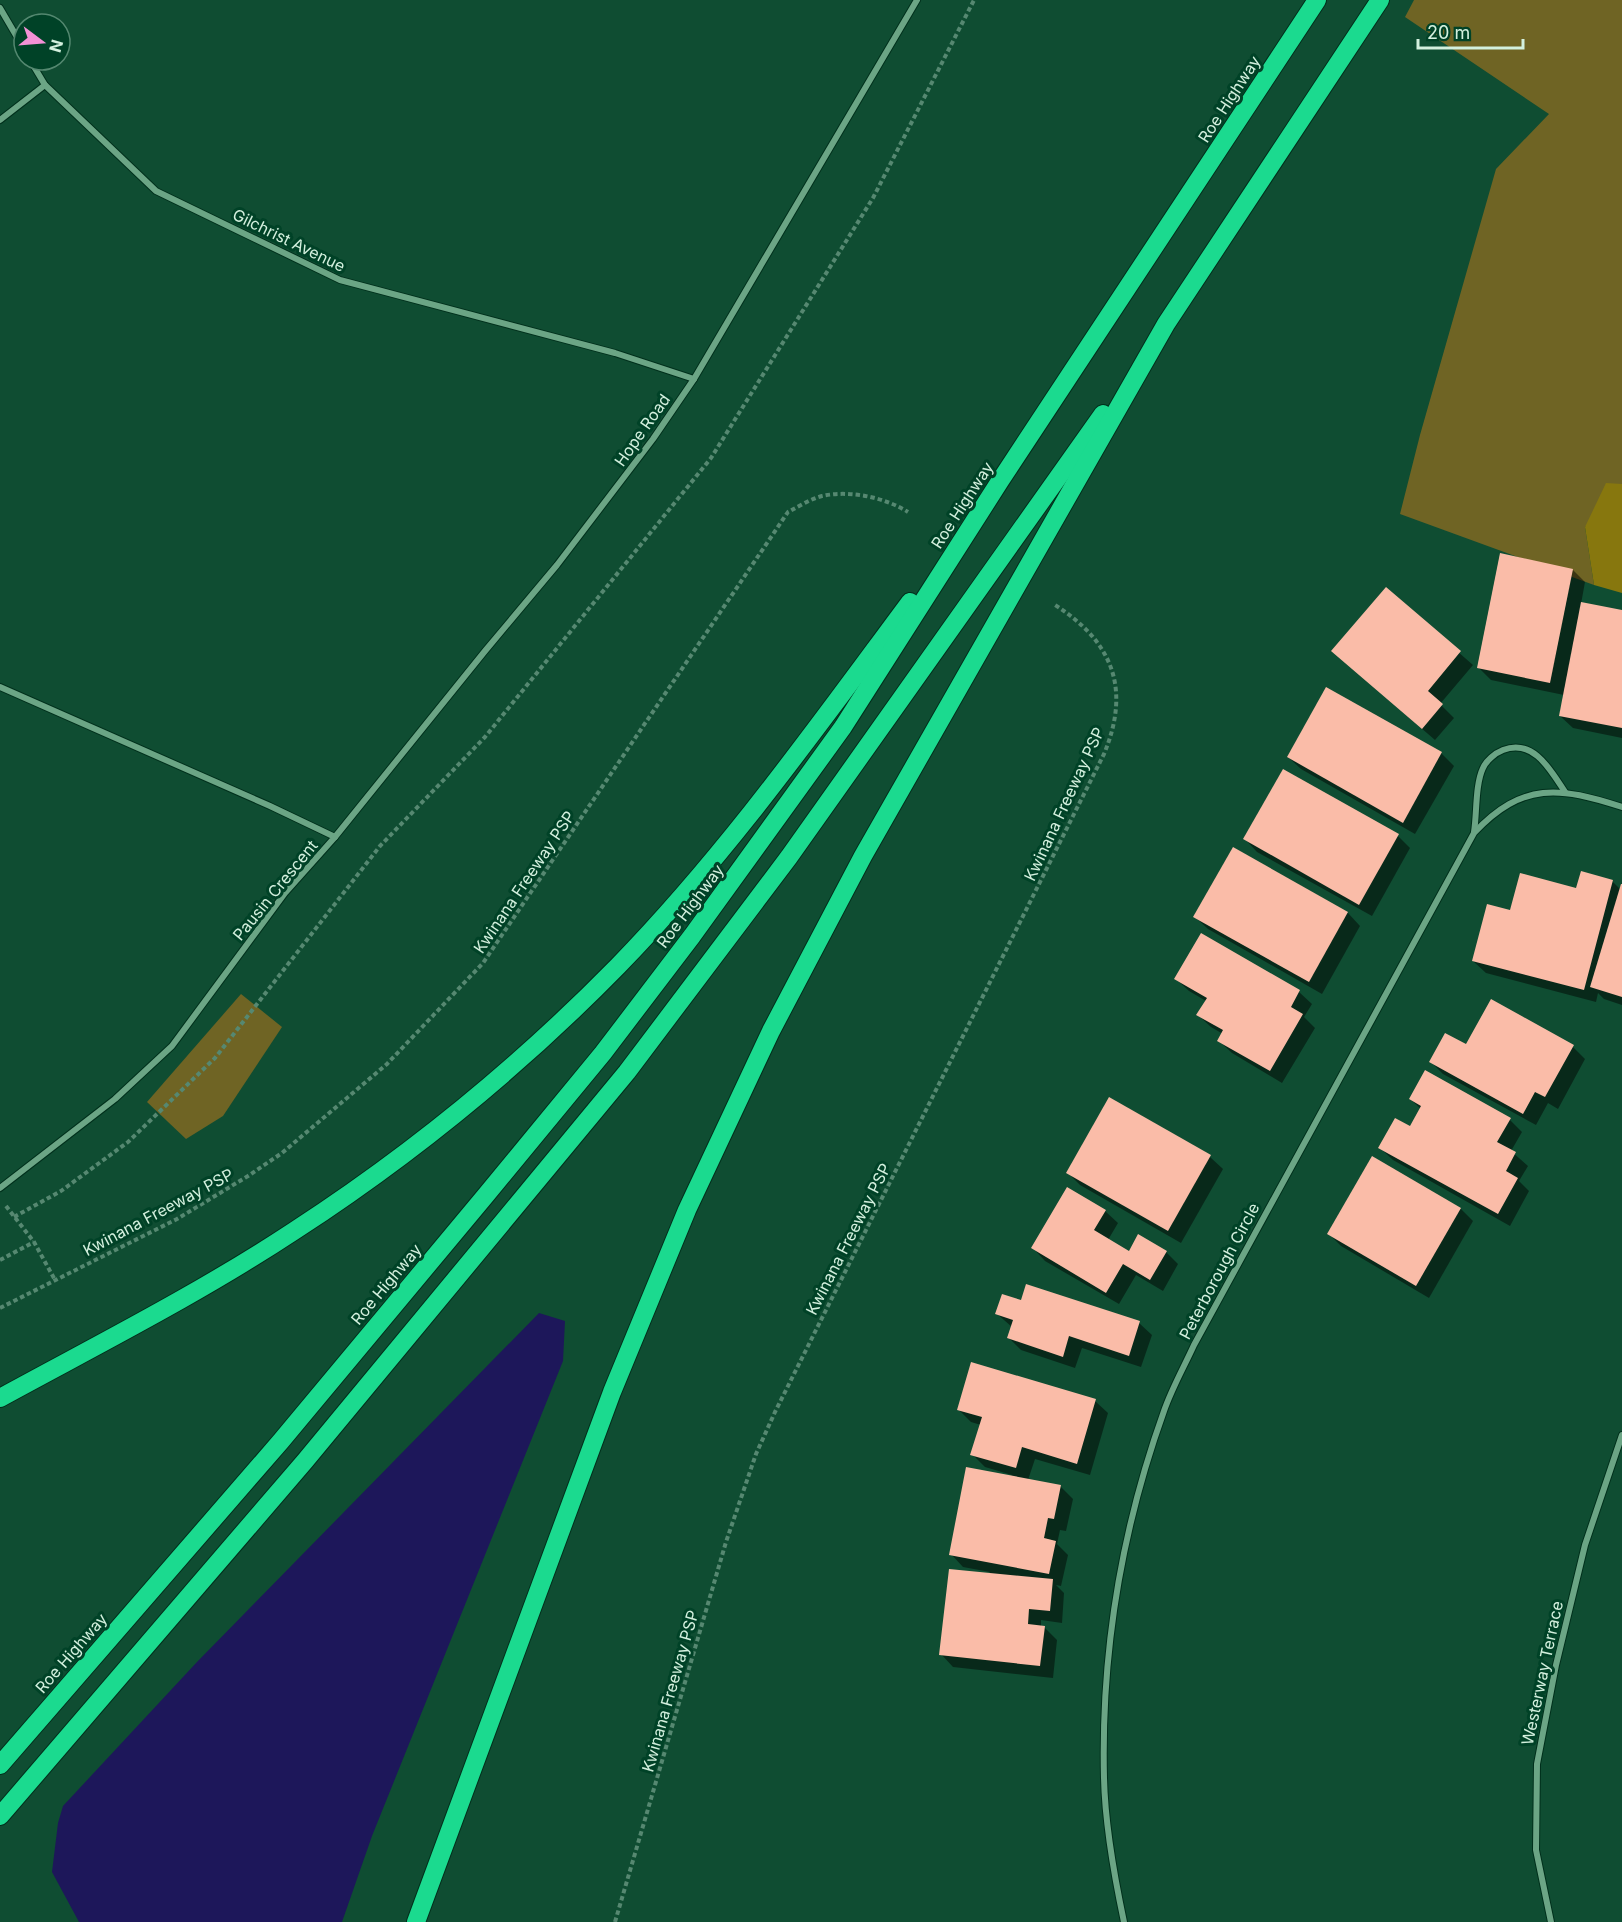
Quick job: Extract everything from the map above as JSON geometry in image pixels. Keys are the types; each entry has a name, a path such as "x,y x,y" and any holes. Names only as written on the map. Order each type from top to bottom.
{"highway":[{"name":"Roe Highway","path":"0,1765 281,1441 603,1053 705,918 843,727 1000,481 1317,0"},
{"path":"0,1816 305,1461 627,1072 717,955 869,746 1166,324 1380,0"},
{"path":"416,1922 608,1402 683,1220 728,1120 771,1031 863,856 1166,324"},
{"path":"0,1398 206,1286 295,1231 422,1140 542,1039 653,929 749,818 1000,481"}],"street":[{"name":"Hope Road","path":"335,837 484,651 557,565 653,439 694,379 917,0"},
{"path":"0,8 12,28"},
{"name":"Gilchrist Avenue","path":"37,72 45,85 156,190 340,280 615,353 694,379"},
{"path":"0,120 45,85"},
{"name":"Pausin Crescent","path":"0,687 335,837 285,893 172,1046 115,1099 0,1188"},
{"path":"1474,833 1483,767 1500,750 1511,747 1530,750 1548,766 1565,792"},
{"name":"Peterborough Circle","path":"1124,1922 1109,1835 1104,1779 1104,1706 1111,1629 1127,1540 1143,1475 1165,1409 1194,1344 1474,833 1512,802 1548,792 1565,792 1591,797 1622,807"},
{"name":"Westerway Terrace","path":"1551,1922 1536,1850 1537,1764 1556,1665 1585,1545 1622,1436"}],"path":[{"path":"14,1217 61,1191 128,1142 215,1058 380,846 485,737 711,458 873,198 974,0"},
{"name":"Kwinana Freeway PSP","path":"0,1308 177,1219 249,1176 282,1153 395,1056 483,963 788,512 821,496 856,495 878,498 908,512"},
{"name":"Kwinana Freeway PSP","path":"615,1922 726,1542 756,1454 1112,734 1116,712 1116,691 1112,669 1103,650 1090,632 1074,617 1055,605"},
{"path":"0,1198 34,1242 56,1280"},
{"path":"0,1260 34,1242"}],"shaded area":[{"path":"1414,0 1622,0 1622,487 1585,527 1594,585 1400,514 1420,435 1496,169 1549,114 1405,17"},
{"path":"1606,483 1622,484 1622,593 1594,585 1585,527"},
{"path":"241,994 282,1027 223,1116 186,1139 147,1102"},
{"path":"539,1313 565,1321 563,1361 372,1836 342,1922 79,1922 52,1872 58,1823 63,1806 197,1662"}],"building":[{"path":"1500,553 1573,569 1550,683 1477,668"},
{"path":"1386,587 1461,651 1428,691 1443,704 1422,729 1331,651"},
{"path":"1581,602 1622,610 1622,728 1559,716"},
{"path":"1326,687 1442,752 1403,823 1287,757"},
{"path":"1283,769 1399,834 1359,905 1243,839"},
{"path":"1233,847 1348,912 1309,982 1193,917"},
{"path":"1581,871 1613,880 1584,990 1472,961 1487,904 1510,910 1520,873 1576,888"},
{"path":"1622,884 1622,997 1590,987"},
{"path":"1201,933 1300,990 1291,1007 1303,1014 1270,1071 1217,1041 1223,1030 1196,1015 1207,998 1174,979"},
{"path":"1491,999 1574,1045 1545,1097 1535,1092 1523,1114 1429,1062 1445,1033 1466,1044"},
{"path":"1425,1070 1511,1118 1497,1142 1516,1152 1506,1171 1518,1178 1498,1214 1378,1148 1395,1118 1410,1126 1421,1106 1409,1099"},
{"path":"1109,1097 1211,1155 1168,1231 1066,1173"},
{"path":"1372,1156 1461,1208 1416,1286 1327,1234"},
{"path":"1067,1187 1106,1210 1094,1230 1129,1251 1138,1234 1167,1251 1150,1280 1123,1264 1106,1293 1031,1248"},
{"path":"1026,1284 1140,1321 1129,1356 1069,1336 1063,1357 1007,1338 1013,1320 995,1314 1002,1294 1021,1300"},
{"path":"971,1362 1096,1399 1077,1464 1022,1447 1016,1468 970,1455 982,1417 957,1410"},
{"path":"966,1467 1061,1485 1054,1519 1048,1518 1044,1538 1056,1541 1049,1574 949,1555"},
{"path":"949,1569 1053,1579 1050,1611 1029,1609 1028,1624 1045,1626 1040,1666 939,1655"}]}
